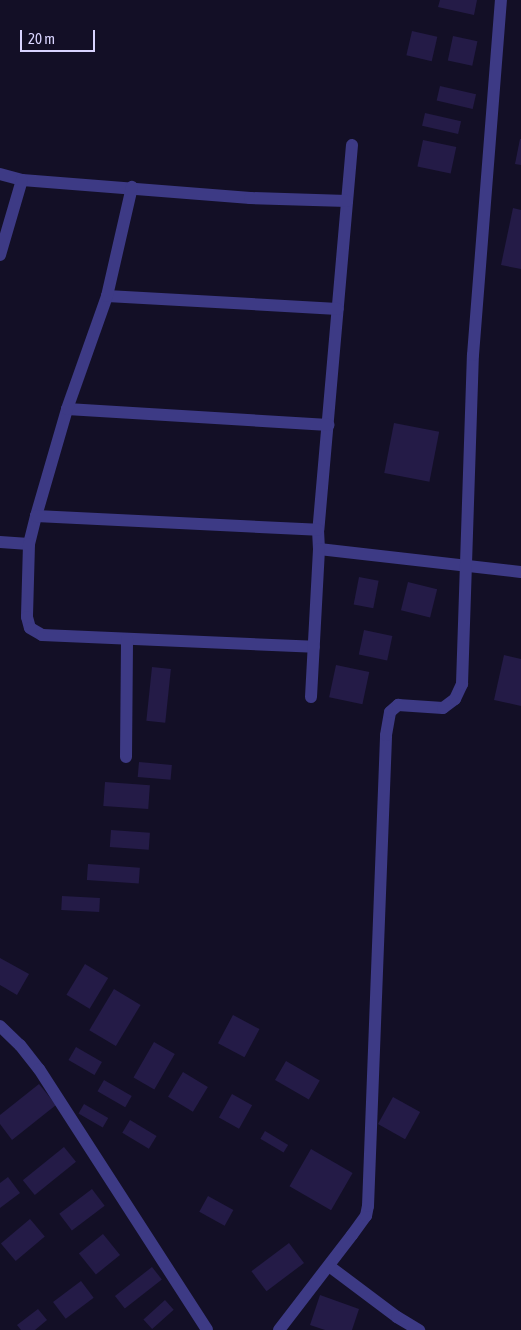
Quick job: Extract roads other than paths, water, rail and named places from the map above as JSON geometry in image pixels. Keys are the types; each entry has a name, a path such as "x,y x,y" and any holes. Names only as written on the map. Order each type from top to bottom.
{"street":[{"path":"279,1330 366,1216 368,1206 372,1062 387,724 390,712 398,705 443,708 456,700 462,684 473,355 501,0"},
{"path":"311,697 319,549 318,530 329,426 352,145"},
{"path":"0,174 22,180 132,187 250,198 347,201"},
{"path":"0,255 22,180"},
{"path":"132,187 107,296 67,409 29,544 27,617 30,628 42,635 53,636 314,646"},
{"path":"107,296 338,309"},
{"path":"67,409 329,426"},
{"path":"36,516 318,530"},
{"path":"0,542 29,544"},
{"path":"319,549 521,572"},
{"path":"126,757 127,639"},
{"path":"0,1026 20,1045 39,1069 206,1330"},
{"path":"329,1266 419,1330"}]}
